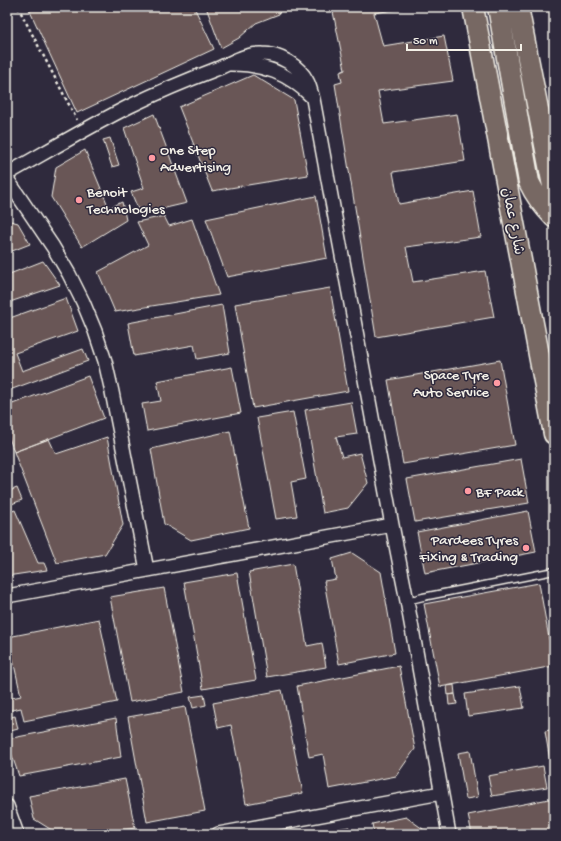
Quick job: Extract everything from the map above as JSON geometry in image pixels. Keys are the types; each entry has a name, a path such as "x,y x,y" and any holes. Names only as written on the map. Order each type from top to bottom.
{"main road":[{"path":"498,7 529,182 541,203 554,217"},
{"path":"518,7 554,191"},
{"name":"شارع عمان","path":"472,10 554,434"}],"street":[{"path":"7,174 130,106 229,64 260,66 275,71 302,87 313,99 449,834"},
{"path":"7,179 53,247 69,274 95,331 105,361 112,392 147,570"},
{"path":"7,596 392,525"},
{"path":"218,834 441,793"},
{"path":"7,806 17,834"}],"lane":[{"path":"407,601 423,596 554,570"}],"path":[{"path":"18,7 83,131"}],"building":[{"path":"28,7 194,7 214,49 77,113"},
{"path":"206,7 281,7 279,14 256,23 239,38 221,48"},
{"path":"332,7 413,7 374,13 383,46 444,36 453,81 378,91 384,124 457,114 465,161 393,172 399,204 473,191 481,237 406,247 413,282 485,271 494,317 376,337 335,84 342,82 340,72 345,70"},
{"path":"253,75 294,100 308,175 212,191 179,107"},
{"name":"One Step Advertising","path":"154,114 187,203 140,214 131,192 144,188 124,128"},
{"path":"110,138 119,165 112,167 103,140"},
{"name":"Benoit Technologies","path":"85,150 109,208 122,202 126,220 82,247 51,197 56,167"},
{"path":"316,196 327,258 227,277 206,219"},
{"path":"164,216 169,226 192,219 219,295 115,312 98,272 148,245 137,222"},
{"path":"7,220 18,223 30,244 7,253"},
{"path":"43,261 60,285 7,303 7,275"},
{"path":"330,288 348,391 253,408 235,304"},
{"path":"66,298 78,331 15,353 22,371 83,349 88,361 7,391 7,319"},
{"path":"222,305 230,353 197,359 194,345 134,356 128,323"},
{"path":"500,360 515,445 403,464 388,380"},
{"path":"232,367 241,413 147,431 142,404 161,401 157,381"},
{"path":"88,376 104,418 14,452 7,432 7,406"},
{"path":"351,402 357,434 336,437 342,457 360,453 368,483 348,508 323,513 305,410"},
{"path":"293,412 306,479 291,482 297,516 276,519 257,418"},
{"path":"230,431 249,528 191,540 164,524 151,449"},
{"path":"107,437 123,525 105,554 57,563 14,452 49,439 56,454"},
{"name":"BF Pack","path":"521,459 529,503 415,522 407,479"},
{"path":"17,488 22,500 9,505 7,492"},
{"path":"15,510 38,563 44,563 47,570 7,576 7,513"},
{"path":"528,511 536,552 425,573 417,532"},
{"path":"352,553 381,572 395,653 339,664 324,581 336,579 332,559"},
{"path":"293,564 307,646 322,643 326,667 267,677 249,572"},
{"path":"237,573 256,680 203,689 184,582"},
{"path":"539,583 554,666 440,687 424,604"},
{"path":"164,588 184,692 130,702 110,597"},
{"path":"99,619 117,702 24,721 21,708 7,711 7,699 21,696 8,637"},
{"path":"399,666 415,749 396,776 329,789 323,754 309,757 297,686"},
{"path":"454,685 455,694 448,695 447,686"},
{"path":"520,686 524,708 468,716 465,694"},
{"path":"282,690 303,793 246,804 231,725 218,728 213,703"},
{"path":"455,694 457,704 449,705 448,695"},
{"path":"204,695 206,705 193,708 190,697"},
{"path":"185,707 205,811 147,822 128,717"},
{"path":"15,716 18,729 7,732 7,718"},
{"path":"116,718 121,757 19,776 7,739"},
{"path":"554,729 554,760 550,761 545,731"},
{"path":"470,751 478,797 466,799 458,753"},
{"path":"543,766 547,787 492,796 488,776"},
{"path":"125,779 135,828 98,834 58,834 34,819 29,796"},
{"path":"554,798 554,834 472,834 468,815"},
{"path":"406,817 430,834 374,834 372,824"},
{"path":"349,827 350,834 307,834"}],"place":[{"name":"One Step Advertising","path":"152,158"},
{"name":"Benoit Technologies","path":"79,200"},
{"name":"Space Tyre Auto Service","path":"497,383"},
{"name":"BF Pack","path":"468,491"},
{"name":"Pardees Tyres Fixing & Trading","path":"526,548"}]}
